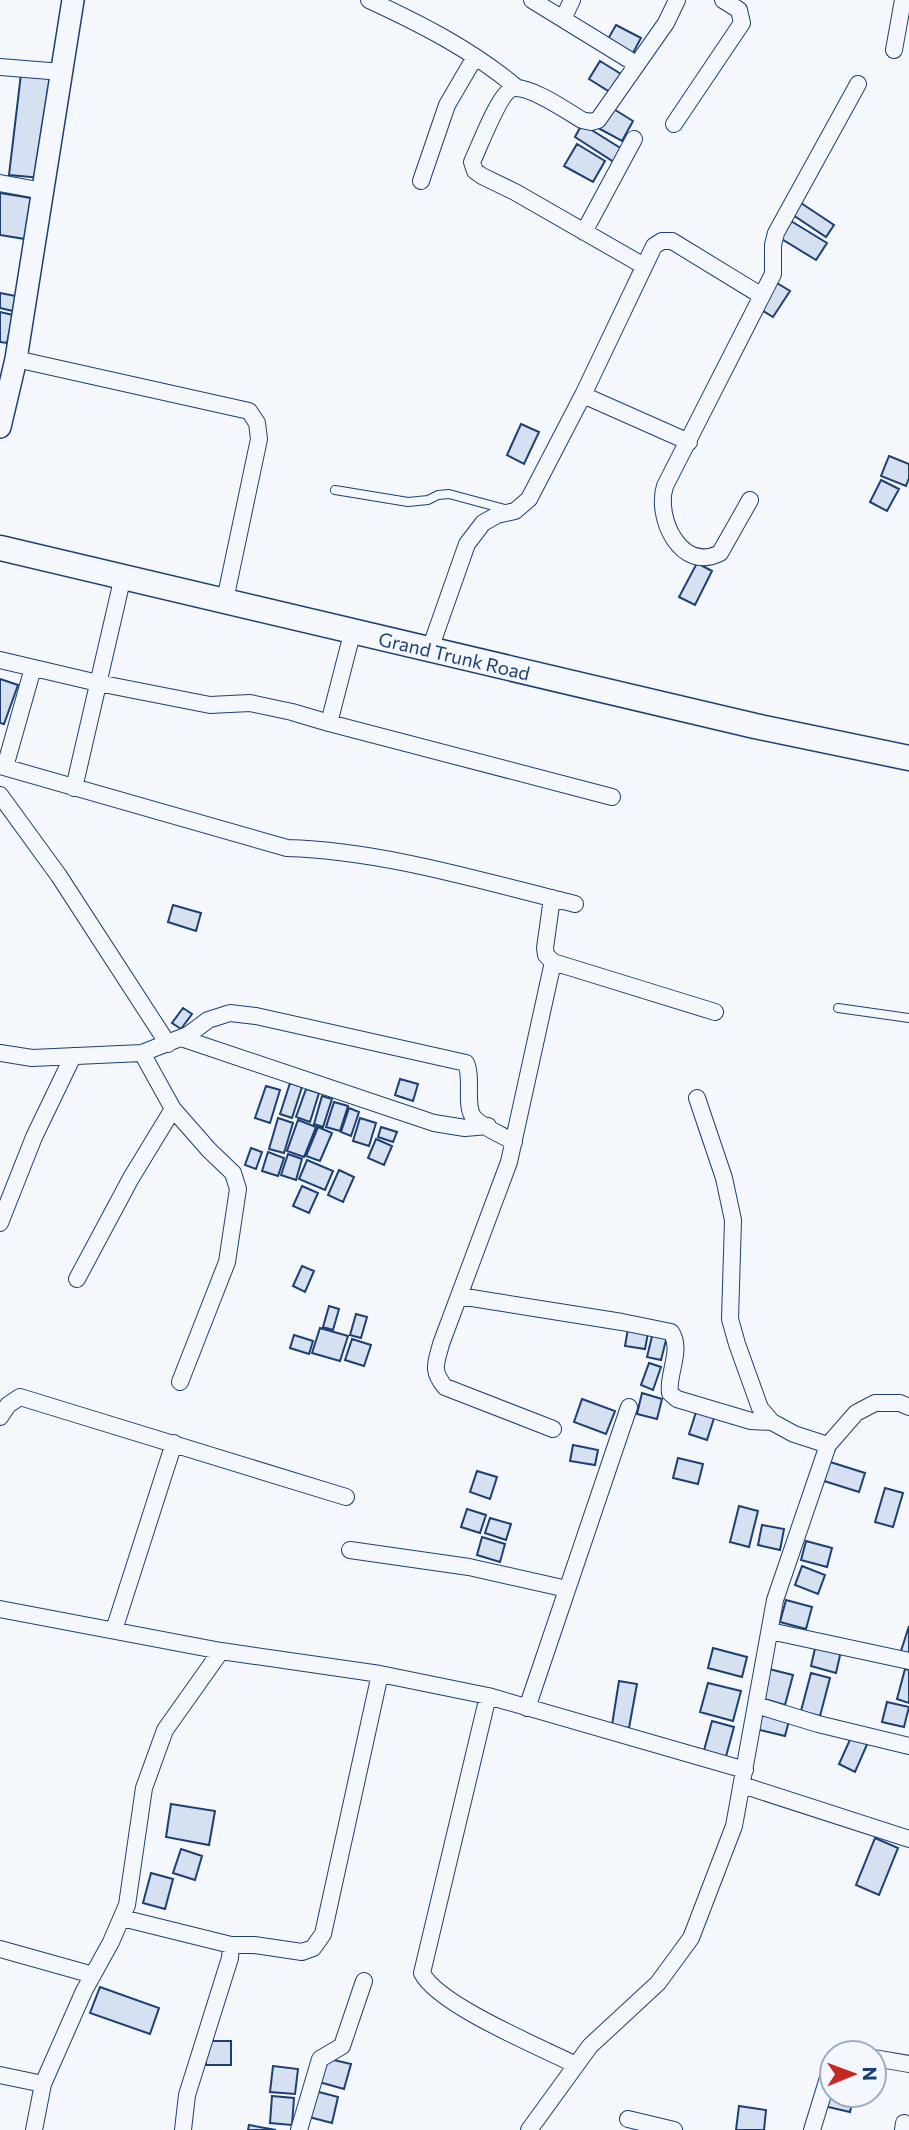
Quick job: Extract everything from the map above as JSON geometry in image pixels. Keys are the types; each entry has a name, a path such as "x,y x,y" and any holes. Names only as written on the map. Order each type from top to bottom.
{"main road":[{"name":"Grand Trunk Road","path":"0,548 755,726 909,758"}],"street":[{"path":"369,0 414,20 492,67 516,88"},
{"path":"532,0 636,64"},
{"path":"563,19 572,0"},
{"path":"644,267 475,171 472,162 507,90 516,88 533,92 582,120 598,120 666,23 677,0"},
{"path":"674,124 742,23 739,10 723,0"},
{"path":"894,50 903,0"},
{"path":"0,427 5,379 16,359 62,72 70,1"},
{"path":"421,181 447,105 475,57"},
{"path":"0,67 62,72"},
{"path":"750,500 720,553 702,559 687,554 676,544 663,511 662,498 665,486 773,274 773,245 776,233 858,84"},
{"path":"584,232 634,139"},
{"path":"0,183 43,191"},
{"path":"430,649 467,544 483,523 497,515 515,511 529,499 583,395 654,246 662,241 672,241 762,296"},
{"path":"16,359 249,411 257,423 259,439 225,600"},
{"path":"583,395 689,442"},
{"path":"74,788 123,576"},
{"path":"329,723 353,630"},
{"path":"0,660 210,705 250,703 292,712 612,797"},
{"path":"33,668 2,766 287,848 327,849 376,858 575,904"},
{"path":"0,795 60,876 174,1041 434,1124 465,1128 488,1126"},
{"path":"552,898 545,948 546,955 553,962 715,1012"},
{"path":"552,1429 445,1387 436,1376 435,1370 459,1296 509,1162 553,962"},
{"path":"0,1053 32,1058 142,1053 174,1041 208,1020 230,1013 256,1016 449,1057 466,1063 470,1072 469,1107 474,1118 514,1142"},
{"path":"142,1053 173,1109 233,1173 238,1189 227,1262 180,1382"},
{"path":"0,1223 34,1137 73,1056"},
{"path":"697,1098 724,1178 733,1220 730,1319 760,1408 772,1422 794,1434 828,1444"},
{"path":"77,1279 131,1178 173,1109"},
{"path":"459,1296 671,1332 676,1348 668,1384 670,1394 677,1399 751,1421 772,1422"},
{"path":"0,1417 8,1405 20,1398 346,1497"},
{"path":"529,2130 590,2046 658,1983 691,1938 734,1826 775,1600 828,1444 856,1413 876,1403 900,1403 909,1407"},
{"path":"527,1708 629,1407"},
{"path":"114,1630 174,1443"},
{"path":"351,1550 469,1567 568,1589"},
{"path":"0,1609 221,1651 380,1674 488,1696 743,1778 909,1839"},
{"path":"770,1631 909,1661"},
{"path":"34,2130 43,2084 127,1905 144,1788 165,1730 221,1651"},
{"path":"122,1918 231,1945 254,1945 302,1952 313,1948 323,1934 380,1674"},
{"path":"488,1696 422,1973 427,1983 452,2003 576,2065"},
{"path":"756,1705 818,1724 909,1746"},
{"path":"183,2130 187,2095 230,1958 231,1945"},
{"path":"0,1949 93,1975"},
{"path":"299,2130 320,2059 342,2046 365,1981"},
{"path":"888,2060 909,2064"},
{"path":"0,2075 43,2084"},
{"path":"812,2130 819,2109"},
{"path":"628,2119 674,2130"}],"lane":[{"path":"335,490 408,502 449,494 515,511"},
{"path":"838,1008 909,1018"}],"building":[{"path":"616,25 641,38 633,53 608,39"},
{"path":"600,61 621,74 610,92 589,79"},
{"path":"21,74 55,79 42,178 9,175"},
{"path":"612,108 633,121 622,141 600,129"},
{"path":"582,124 622,149 614,162 575,137"},
{"path":"577,144 605,161 593,182 564,166"},
{"path":"0,193 31,198 25,239 0,235"},
{"path":"801,203 834,225 826,237 793,215"},
{"path":"791,221 827,243 816,260 780,238"},
{"path":"777,283 790,291 773,317 760,309"},
{"path":"0,293 21,297 17,312 0,308"},
{"path":"0,312 13,315 7,343 0,342"},
{"path":"521,424 539,432 524,464 507,455"},
{"path":"889,456 909,464 906,486 881,476"},
{"path":"881,480 899,489 887,511 870,502"},
{"path":"697,563 712,571 695,605 679,597"},
{"path":"0,679 18,685 4,724 0,723"},
{"path":"173,905 201,913 196,931 168,922"},
{"path":"183,1008 192,1014 181,1029 172,1023"},
{"path":"400,1079 418,1084 413,1101 395,1095"},
{"path":"290,1083 302,1087 292,1118 280,1114"},
{"path":"266,1086 280,1090 270,1123 255,1118"},
{"path":"306,1089 319,1093 310,1122 296,1117"},
{"path":"322,1096 332,1099 323,1127 314,1124"},
{"path":"334,1102 348,1106 340,1131 326,1127"},
{"path":"349,1108 359,1112 351,1136 341,1132"},
{"path":"278,1118 293,1123 284,1153 269,1149"},
{"path":"360,1118 376,1123 369,1146 353,1141"},
{"path":"298,1120 316,1127 304,1157 287,1151"},
{"path":"318,1127 332,1133 320,1161 306,1156"},
{"path":"381,1127 397,1132 393,1142 378,1137"},
{"path":"376,1139 392,1146 384,1165 368,1158"},
{"path":"251,1148 262,1152 256,1169 245,1165"},
{"path":"268,1152 284,1158 278,1176 262,1171"},
{"path":"288,1154 302,1159 296,1180 281,1175"},
{"path":"307,1160 333,1171 325,1190 299,1179"},
{"path":"339,1170 354,1177 343,1202 328,1195"},
{"path":"302,1186 318,1193 309,1213 293,1206"},
{"path":"302,1266 314,1271 305,1292 293,1286"},
{"path":"329,1306 339,1309 333,1330 323,1327"},
{"path":"356,1314 367,1317 361,1338 350,1335"},
{"path":"320,1328 348,1336 340,1361 312,1353"},
{"path":"628,1329 648,1333 645,1349 625,1346"},
{"path":"653,1332 667,1336 661,1360 647,1357"},
{"path":"294,1335 313,1341 309,1354 290,1348"},
{"path":"352,1339 371,1345 364,1366 345,1360"},
{"path":"649,1363 661,1367 653,1390 641,1385"},
{"path":"642,1393 662,1399 657,1419 637,1414"},
{"path":"582,1399 615,1411 606,1434 574,1422"},
{"path":"697,1409 715,1415 707,1440 689,1434"},
{"path":"573,1445 598,1450 595,1465 570,1461"},
{"path":"678,1458 703,1464 698,1484 673,1478"},
{"path":"827,1461 865,1473 859,1492 821,1480"},
{"path":"477,1471 497,1477 490,1499 470,1492"},
{"path":"885,1488 903,1493 893,1527 875,1522"},
{"path":"739,1506 758,1511 749,1547 730,1542"},
{"path":"467,1509 486,1515 480,1533 461,1527"},
{"path":"490,1518 511,1524 506,1540 485,1533"},
{"path":"762,1525 784,1529 780,1550 758,1545"},
{"path":"482,1537 505,1544 500,1562 477,1555"},
{"path":"806,1541 832,1548 827,1567 801,1560"},
{"path":"802,1566 825,1575 818,1594 795,1585"},
{"path":"786,1600 812,1607 806,1629 780,1622"},
{"path":"909,1626 909,1657 900,1654"},
{"path":"816,1644 841,1651 836,1673 811,1666"},
{"path":"713,1648 747,1657 742,1677 708,1668"},
{"path":"769,1669 793,1675 785,1705 761,1698"},
{"path":"905,1669 909,1670 909,1703 897,1699"},
{"path":"811,1673 830,1678 820,1716 801,1711"},
{"path":"619,1681 637,1684 629,1728 612,1725"},
{"path":"708,1683 741,1691 733,1721 700,1712"},
{"path":"887,1702 909,1707 904,1727 882,1722"},
{"path":"757,1709 790,1717 785,1736 752,1728"},
{"path":"712,1721 734,1727 725,1760 703,1754"},
{"path":"853,1733 869,1740 855,1772 839,1764"},
{"path":"171,1804 215,1811 209,1845 166,1837"},
{"path":"875,1838 898,1848 879,1895 856,1885"},
{"path":"181,1849 202,1856 195,1880 173,1873"},
{"path":"151,1873 173,1879 165,1909 143,1903"},
{"path":"100,1987 159,2008 150,2034 90,2013"},
{"path":"206,2041 231,2041 231,2065 206,2065"},
{"path":"325,2058 351,2064 344,2089 319,2082"},
{"path":"273,2066 298,2069 295,2094 270,2092"},
{"path":"315,2091 338,2097 332,2123 309,2117"},
{"path":"272,2096 294,2098 292,2125 270,2123"},
{"path":"739,2106 766,2110 764,2130 736,2130"},
{"path":"249,2125 276,2130 248,2130"}]}
